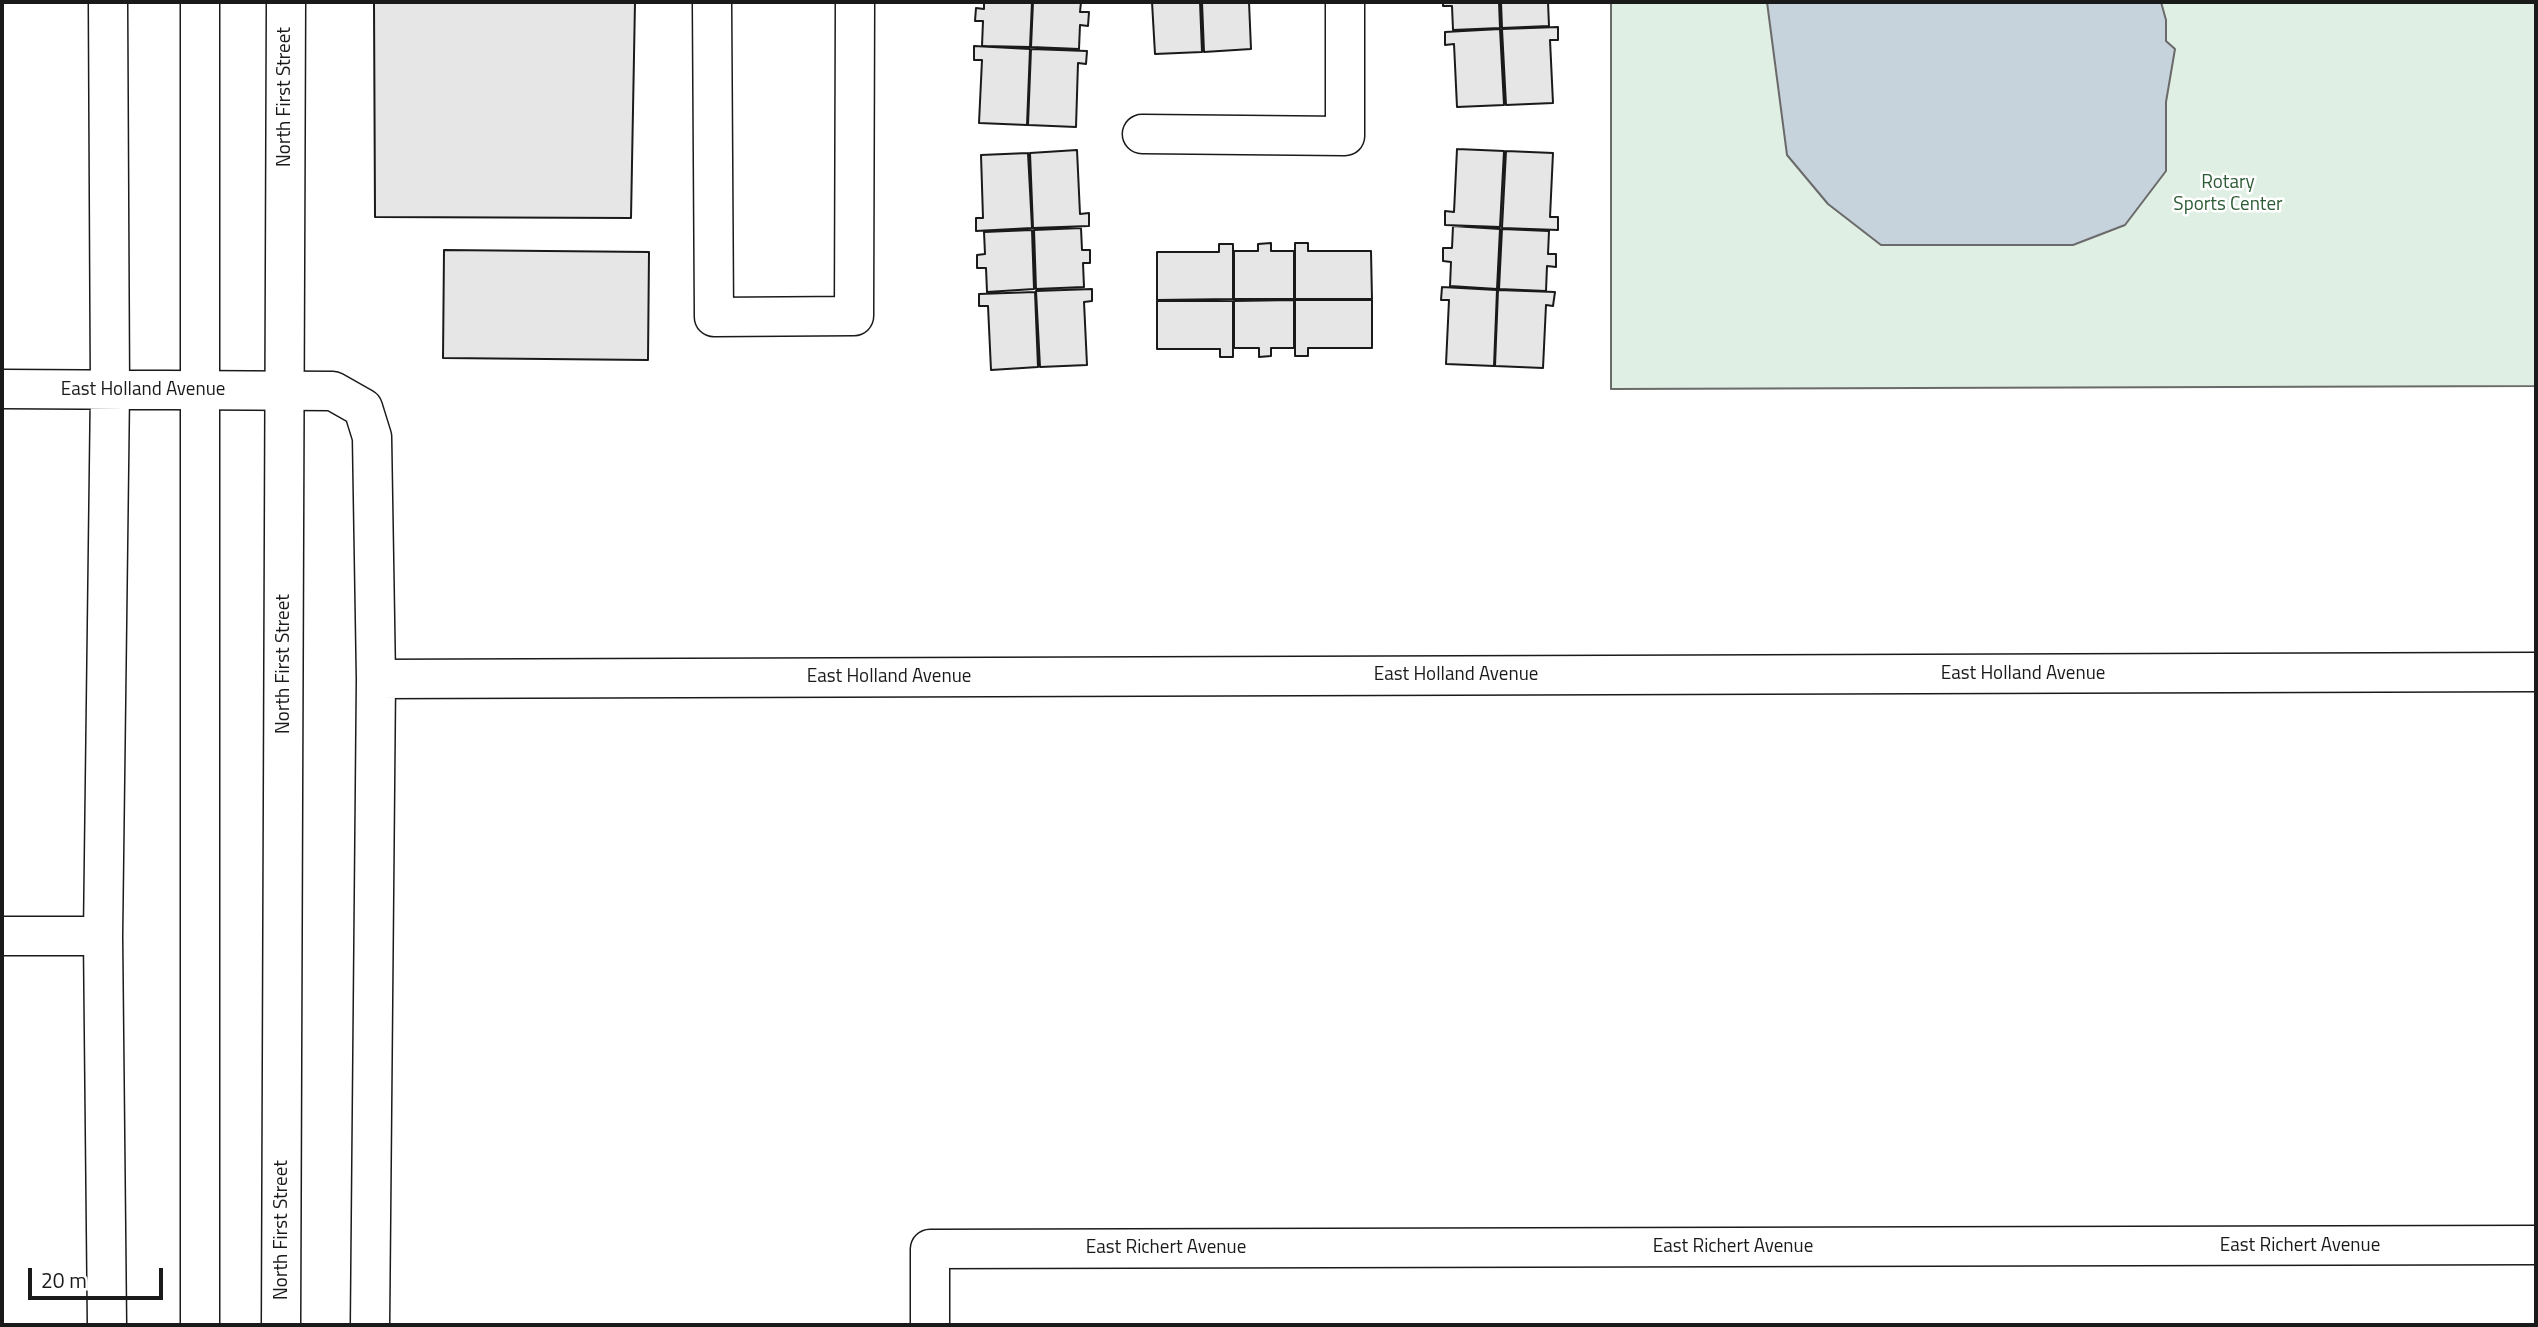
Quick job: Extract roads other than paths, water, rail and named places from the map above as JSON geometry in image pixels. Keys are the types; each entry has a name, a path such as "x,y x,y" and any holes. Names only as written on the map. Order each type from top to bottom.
{"street":[{"path":"107,1325 103,936 110,390 108,2"},
{"path":"200,2 200,1325"},
{"name":"North First Street","path":"281,1325 286,2"},
{"path":"712,2 714,317 728,317 854,316 855,2"},
{"path":"1142,134 1346,136 1346,2"},
{"name":"East Holland Avenue","path":"2,390 333,391 363,408 372,437 376,679 370,1325"},
{"name":"East Holland Avenue","path":"376,679 2536,672"},
{"path":"2,936 103,936"},
{"name":"East Richert Avenue","path":"930,1325 930,1249 2536,1245"}],"park label":[{"name":"Rotary Sports Center","path":"2228,194"}]}
